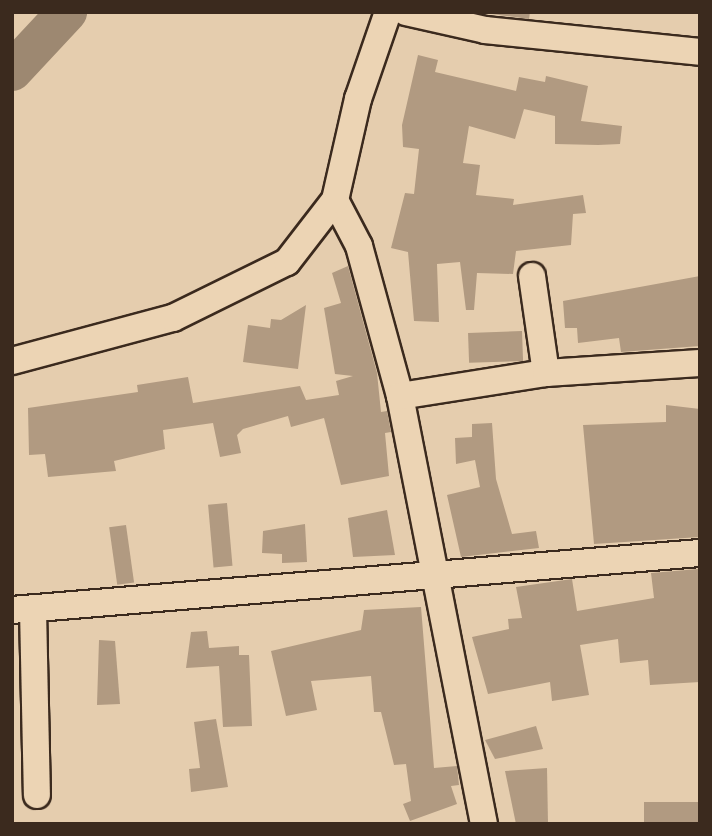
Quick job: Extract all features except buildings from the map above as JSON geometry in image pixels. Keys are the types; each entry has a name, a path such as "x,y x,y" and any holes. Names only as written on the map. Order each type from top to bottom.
{"street":[{"path":"12,360 218,300 288,262 335,201 358,99 388,12"},
{"path":"405,12 498,32 700,52"},
{"path":"335,201 359,246 400,396 484,824"},
{"path":"532,276 546,373"},
{"path":"400,396 546,373 700,363"},
{"path":"37,795 23,610 700,553"}],"waterway":[{"path":"12,71 67,12"}]}
